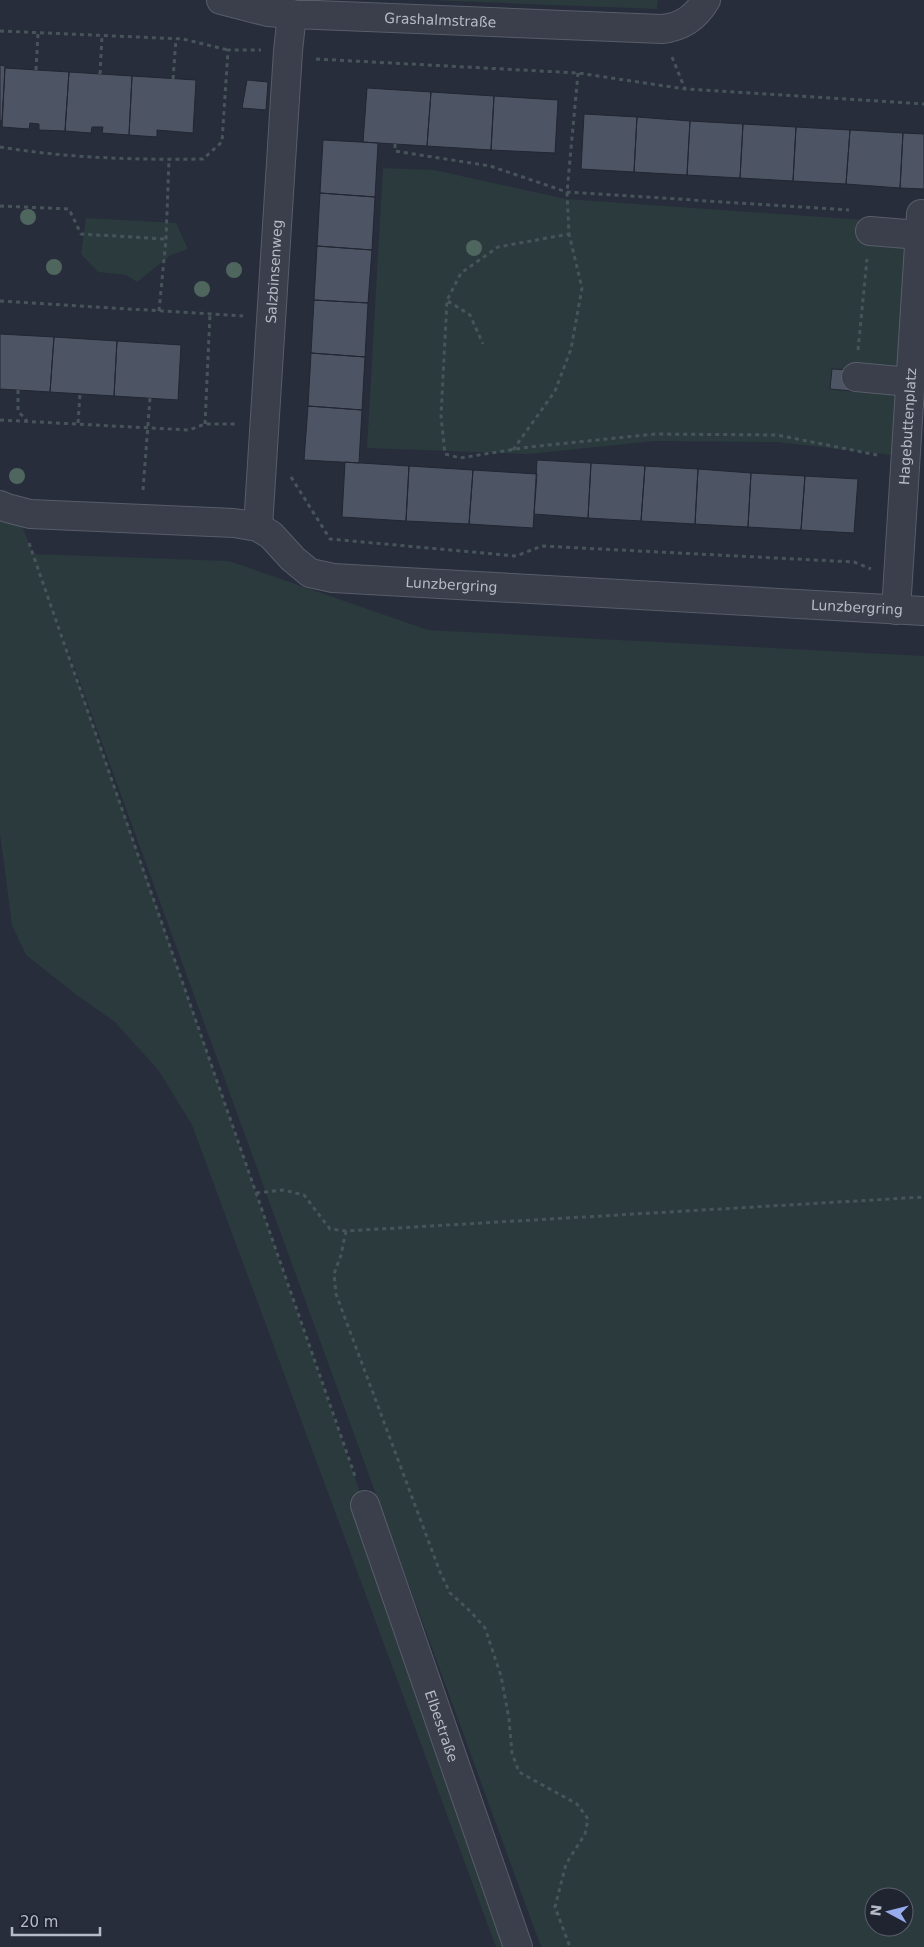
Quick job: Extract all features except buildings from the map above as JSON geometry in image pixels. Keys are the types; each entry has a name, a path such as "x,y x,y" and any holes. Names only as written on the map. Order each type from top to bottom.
{"street":[{"name":"Grashalmstraße","path":"221,0 268,12 292,14 662,28 674,28 684,23 693,17 706,0"},
{"name":"Salzbinsenweg","path":"258,527 288,51 292,14"},
{"name":"Hagebuttenplatz","path":"870,231 920,225 896,610"},
{"path":"856,377 910,382"},
{"name":"Lunzbergring","path":"8,508 30,514 234,523 258,527 271,535 292,559 310,573 333,578 924,611"},
{"name":"Elbestraße","path":"365,1506 518,1947"}],"path":[{"path":"662,28 685,90"},
{"path":"0,31 176,39 228,50 288,51 312,58 578,73 685,90 924,104"},
{"path":"36,70 38,33"},
{"path":"100,74 102,36"},
{"path":"173,78 176,39"},
{"path":"0,147 44,154 203,160 222,142 228,50"},
{"path":"512,450 555,391 571,349 582,288 569,234 567,192 578,73"},
{"path":"395,144 396,151 490,166 567,192 872,211 856,377"},
{"path":"159,311 166,238 169,160"},
{"path":"0,206 69,209 81,234 166,238"},
{"path":"569,234 498,247 461,273 447,300 441,416 445,454 460,458 512,450 656,434 777,435 905,461"},
{"path":"447,300 470,315 483,344"},
{"path":"0,301 271,318"},
{"path":"205,424 210,314"},
{"path":"18,390 18,411 28,422"},
{"path":"78,424 80,394"},
{"path":"141,519 150,398"},
{"path":"0,420 189,430 205,424 265,426"},
{"path":"286,470 330,539 516,556 542,546 854,562 898,580"},
{"path":"8,508 36,563 365,1506"},
{"path":"256,1193 283,1190 304,1195 330,1229 346,1230 924,1197"},
{"path":"346,1230 334,1274 336,1294 440,1572 450,1593 485,1628 500,1676 510,1719 512,1753 519,1772 577,1804 588,1819 585,1834 566,1864 555,1908 570,1947"}],"shaded area":[{"path":"428,0 658,0 657,9"},
{"path":"383,168 434,170 566,199 908,223 892,455 776,442 655,441 528,454 367,448"},
{"path":"86,218 176,223 188,249 171,255 137,282 126,275 98,272 81,254"},
{"path":"16,510 33,554 229,561 428,630 924,656 924,1947 541,1947 51,603 518,1947 496,1947 192,1125 159,1071 115,1022 26,955 12,925 0,834 0,511"}]}
